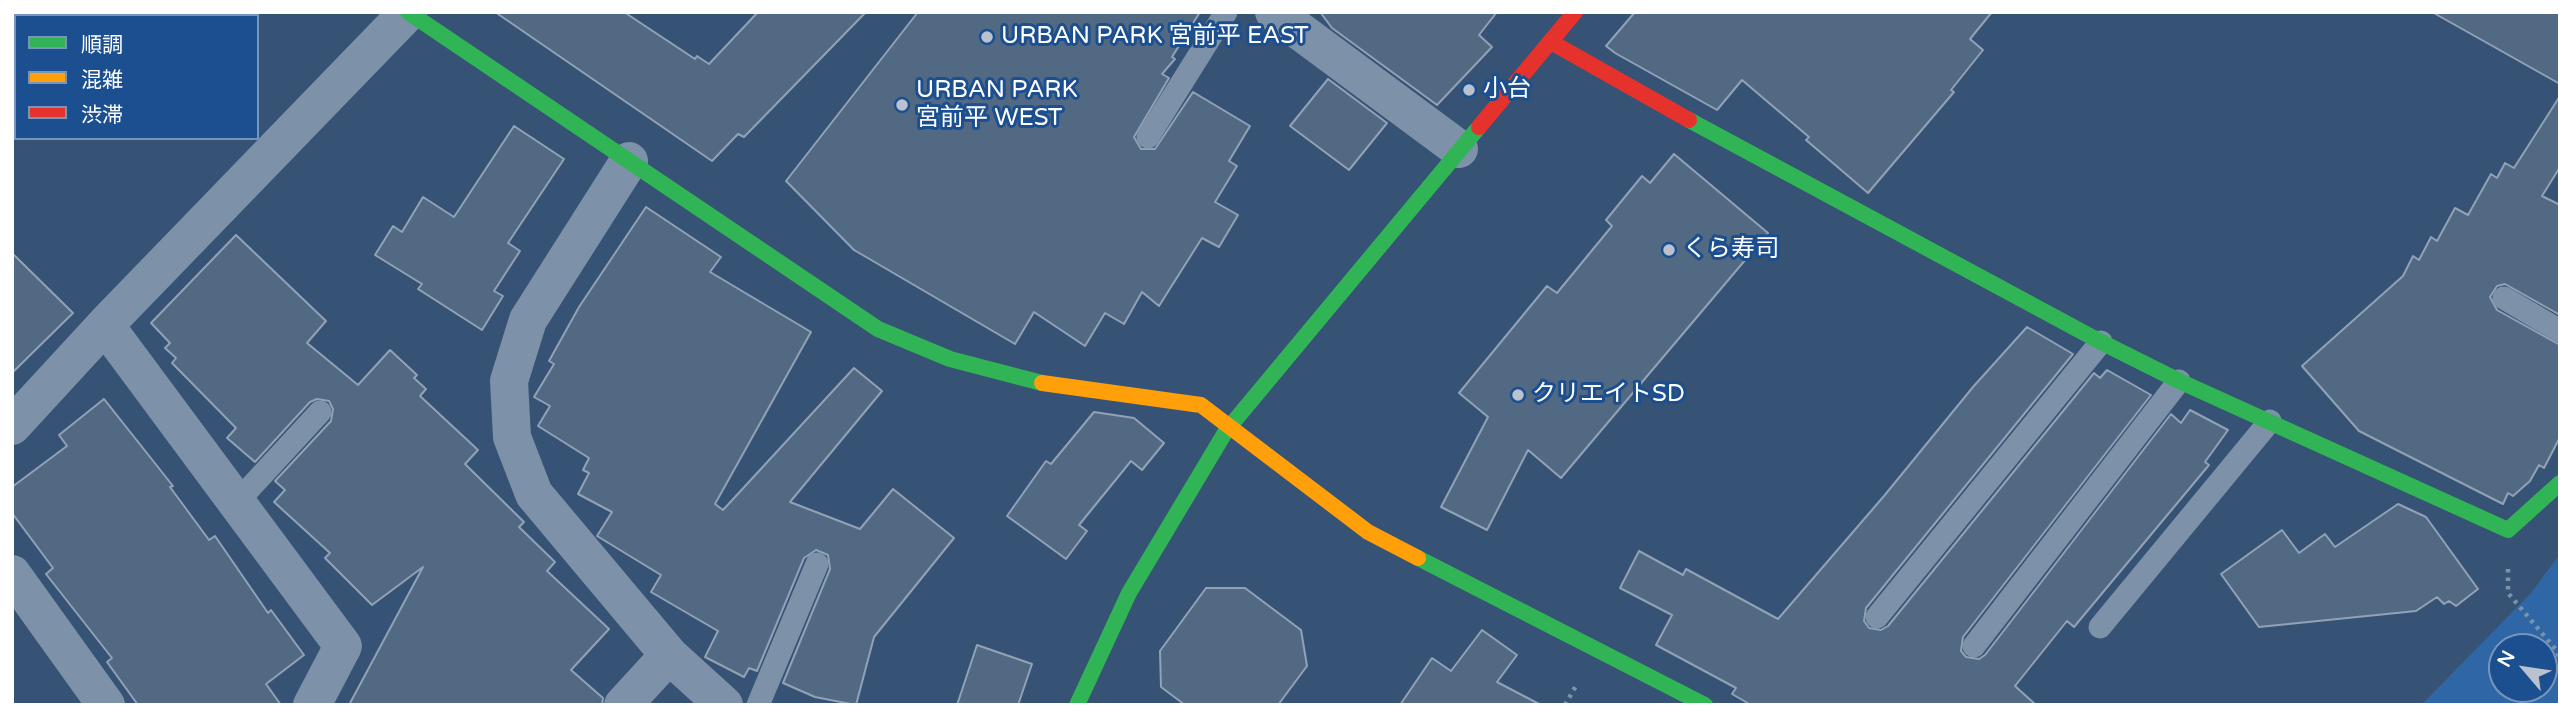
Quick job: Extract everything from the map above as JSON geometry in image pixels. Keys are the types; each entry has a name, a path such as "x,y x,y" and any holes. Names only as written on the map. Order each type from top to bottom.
{"street":[{"path":"12,426 408,12 878,329 950,359 1022,380 1200,405 1368,532 1673,697 1705,705"},
{"path":"1274,12 1458,149"},
{"path":"1082,700 1129,593 1229,427 1458,149 1575,12"},
{"path":"1551,42 1769,165 2101,342 2179,381 2508,530 2560,483"},
{"path":"629,161 528,320 509,381 512,437 534,494 669,655 724,705"},
{"path":"106,325 343,646 312,705"},
{"path":"12,574 106,705"},
{"path":"623,705 669,655"}],"lane":[{"path":"1148,137 1226,12"},
{"path":"2504,298 2560,331"},
{"path":"1877,617 2101,342"},
{"path":"1974,646 2179,381"},
{"path":"237,502 320,412"},
{"path":"2100,627 2270,421"},
{"path":"758,705 817,564"}],"path":[{"path":"2508,530 2508,593 2557,651 2560,662"}],"shaded area":[{"path":"2560,554 2560,705 2421,705 2488,637 2488,703 2558,703 2558,633 2492,633 2530,594"}],"building":[{"path":"495,12 624,12 695,59 697,56 709,64 758,12 866,12 744,137 738,134 712,161"},
{"path":"918,12 1200,12 1172,57 1175,59 1162,74 1169,78 1134,137 1141,149 1155,149 1193,92 1250,126 1229,161 1237,166 1215,202 1238,215 1219,247 1202,238 1159,306 1142,292 1124,324 1105,313 1085,346 1034,312 1015,344 854,250 786,181"},
{"path":"1320,12 1497,12 1479,35 1492,47 1437,105 1332,28"},
{"path":"1635,12 1992,12 1970,39 1983,50 1951,90 1954,92 1868,193 1806,140 1809,137 1742,80 1717,110 1606,46"},
{"path":"2432,12 2560,12 2560,84"},
{"path":"1328,79 1387,123 1349,170 1290,126"},
{"path":"2560,96 2560,167 2542,196 2560,205 2560,315 2505,284 2497,286 2490,297 2497,310 2560,345 2560,437 2544,468 2539,465 2530,481 2513,496 2508,493 2503,504 2359,431 2302,366 2403,276 2413,256 2419,260 2431,237 2437,241 2455,208 2468,215 2491,174 2497,178 2505,163 2514,168"},
{"path":"514,126 564,159 508,243 520,251 494,291 503,296 482,330 418,289 422,284 375,255 393,226 402,232 423,197 454,217"},
{"path":"1674,154 1768,233 1561,478 1528,450 1487,530 1441,507 1488,417 1459,393 1547,286 1557,293 1612,226 1606,220 1642,176 1650,183"},
{"path":"646,207 721,257 710,272 811,332 715,504 723,510 854,368 882,391 790,502 860,529 893,489 954,538 874,637 856,705 815,697 783,683 830,569 828,555 816,550 804,558 757,671 749,668 744,677 705,657 718,631 651,592 661,575 597,536 612,512 578,494 589,473 583,470 589,458 538,426 550,406 534,397 554,364 549,361 579,307"},
{"path":"236,235 326,321 307,343 358,385 390,350 417,375 414,378 426,389 420,396 478,450 465,464 524,522 519,527 555,562 547,571 609,629 571,670 603,698 602,705 349,705 423,567 372,605 325,558 330,553 274,502 285,490 275,481 331,421 333,409 329,401 317,399 310,402 255,462 227,438 236,428 172,363 176,358 165,348 170,343 151,323"},
{"path":"12,253 73,313 12,373"},
{"path":"2027,327 2073,354 1866,608 1864,621 1869,628 1881,630 1888,626 2094,373 2100,378 2107,370 2151,395 1963,637 1961,651 1966,657 1979,659 1985,655 2171,414 2181,423 2190,410 2228,430 2205,462 2209,465 2074,627 2067,621 2015,686 2036,705 1751,705 1732,694 1736,688 1656,645 1672,615 1620,588 1639,551 1683,575 1686,569 1778,619 1973,387"},
{"path":"104,399 173,486 170,487 209,540 215,536 268,613 271,610 304,655 266,684 281,705 138,705 107,662 112,658 46,574 53,568 12,513 12,487 67,446 59,435"},
{"path":"1094,412 1134,418 1164,443 1142,470 1131,461 1079,525 1087,531 1066,559 1007,516 1046,461 1051,464"},
{"path":"2398,504 2426,517 2478,589 2456,606 2449,601 2444,604 2437,597 2416,611 2259,627 2221,574 2282,530 2299,553 2325,534 2335,547"},
{"path":"1206,588 1245,588 1301,630 1307,666 1278,705 1185,705 1161,687 1160,651"},
{"path":"1482,630 1517,655 1497,682 1541,705 1400,705 1432,658 1451,671"},
{"path":"977,645 1032,664 1018,705 957,705"}],"traffic: fast":[{"path":"408,12 878,329 950,359 1042,383"},
{"path":"1689,120 2101,342 2179,381 2508,530 2560,483"},
{"path":"1077,705 1129,593 1226,431 1479,127"},
{"path":"1418,558 1705,705"}],"traffic: slow":[{"path":"1042,383 1201,405 1368,532 1418,558"}],"traffic: jam":[{"path":"1479,127 1575,12"},
{"path":"1551,42 1689,120"}],"place":[{"name":"URBAN PARK 宮前平 EAST","path":"987,37"},
{"name":"小台","path":"1469,90"},
{"name":"URBAN PARK 宮前平 WEST","path":"902,105"},
{"name":"くら寿司","path":"1669,250"},
{"name":"クリエイトSD","path":"1518,395"}]}
